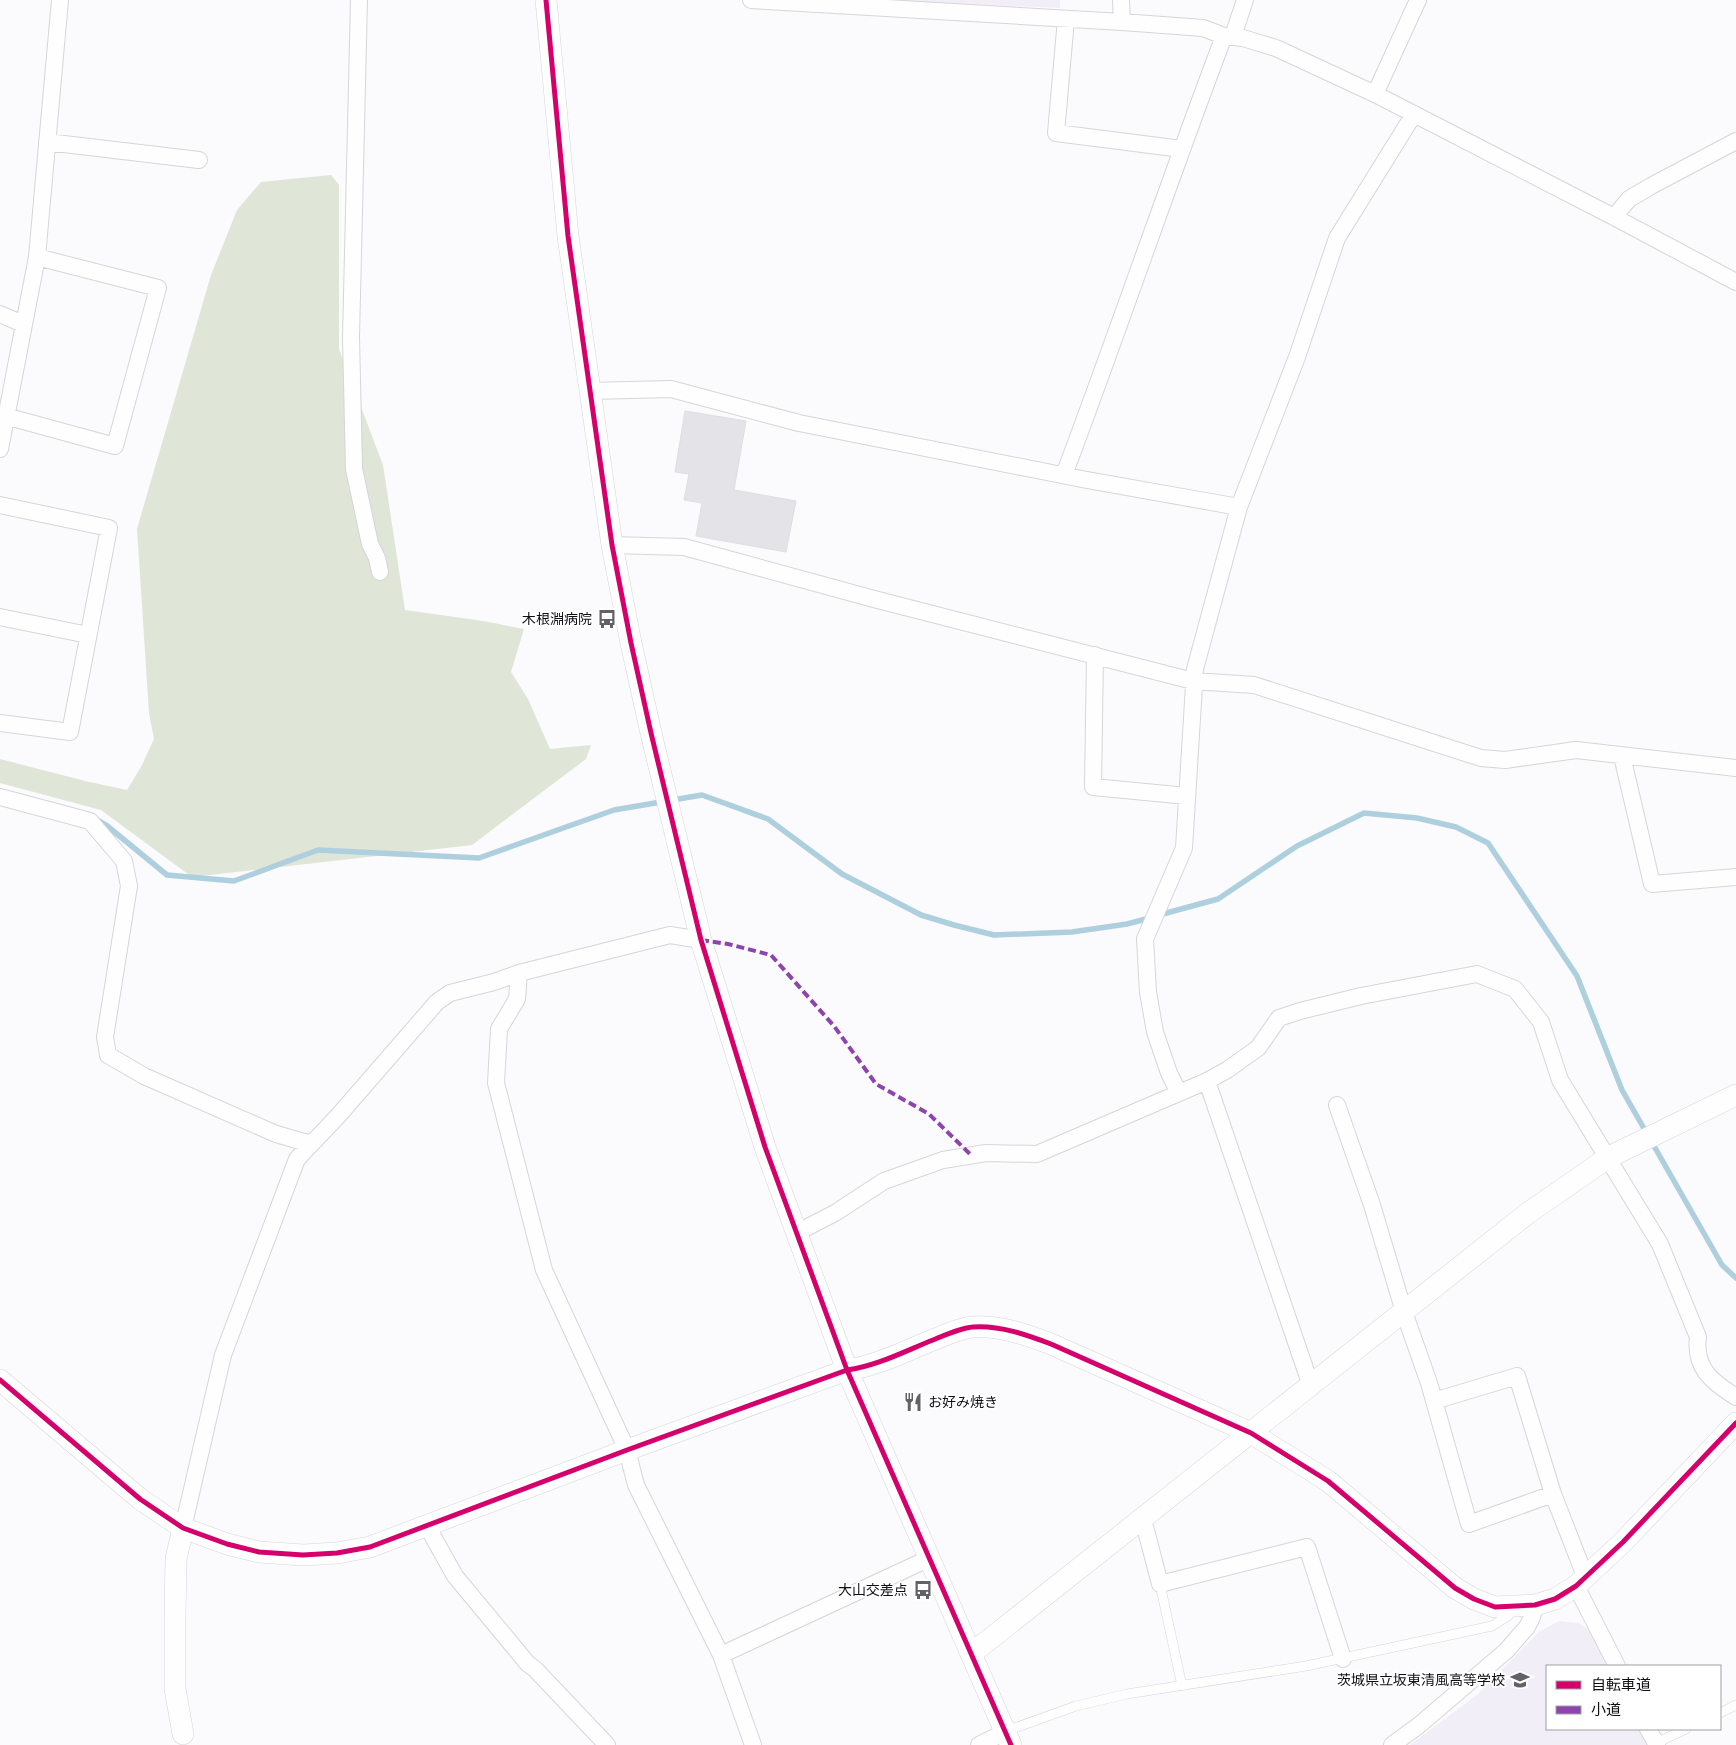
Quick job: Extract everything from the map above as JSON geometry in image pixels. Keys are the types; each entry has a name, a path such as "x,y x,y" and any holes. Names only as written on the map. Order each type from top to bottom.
{"street":[{"path":"0,449 37,257 60,0"},
{"path":"359,0 351,336 354,470 370,544 380,572"},
{"path":"546,0 568,236 612,545 651,733 701,940 765,1148 847,1370 1008,1738 979,1745"},
{"path":"751,0 1203,28 1243,38 1276,48 1375,94 1736,282"},
{"path":"1121,0 1122,22"},
{"path":"1064,475 1116,336 1182,148 1245,0"},
{"path":"1375,94 1418,0"},
{"path":"1066,19 1056,133 1182,148"},
{"path":"1178,1093 1155,1032 1148,992 1145,939 1184,848 1194,669 1239,507 1297,357 1337,238 1414,114"},
{"path":"1614,217 1629,199 1736,141"},
{"path":"47,142 199,160"},
{"path":"5,416 115,446 158,288 37,257"},
{"path":"0,314 23,324"},
{"path":"590,391 671,389 799,422 1064,475 1239,507"},
{"path":"0,506 109,528 70,732 0,723"},
{"path":"612,545 684,547 1193,681 1254,685 1481,758 1505,760 1576,750 1736,768"},
{"path":"0,617 88,635"},
{"path":"1095,655 1093,787 1188,796"},
{"path":"1622,756 1652,884 1736,877"},
{"path":"0,797 90,821 124,861 129,886 105,1037 108,1055 144,1076 276,1134 311,1144"},
{"path":"185,1739 175,1689 176,1559 223,1355 297,1159 344,1109 437,1002 450,993 494,982 519,973 670,935 701,940"},
{"path":"519,973 517,999 499,1029 496,1084 544,1270 627,1450 636,1485 720,1655 752,1745"},
{"path":"796,1234 835,1214 884,1181 892,1178 943,1160 986,1153 1037,1154 1207,1081 1227,1070 1258,1048 1279,1018 1300,1010 1361,996 1477,974 1515,989 1541,1022 1560,1080 1609,1157 1660,1244 1698,1337 1697,1344 1701,1368 1707,1376 1736,1397"},
{"path":"1207,1081 1311,1386"},
{"path":"971,1654 1528,1213 1609,1157 1736,1095"},
{"path":"1336,1105 1372,1205 1404,1312 1434,1401 1469,1524 1553,1494"},
{"path":"0,1380 140,1499 184,1528 227,1544 259,1552 303,1555 336,1553 370,1547 627,1450 847,1370 866,1367 948,1334 972,1327 997,1329 1023,1333 1051,1344 1251,1433 1328,1481 1455,1588 1474,1599 1495,1607 1535,1605 1555,1599 1581,1581 1623,1542 1736,1423"},
{"path":"1434,1401 1517,1376 1581,1581 1617,1665"},
{"path":"1143,1518 1160,1584 1307,1547 1343,1659"},
{"path":"428,1526 455,1576 528,1664 535,1669 607,1745"},
{"path":"720,1655 930,1558"},
{"path":"1392,1745 1418,1726 1506,1651 1527,1627 1535,1605"},
{"path":"1649,1730 1656,1744"}],"lane":[{"path":"1160,1584 1182,1686"},
{"path":"1008,1738 1076,1706 1127,1694 1343,1659 1492,1626 1508,1616 1511,1607"},
{"path":"1721,1712 1734,1706 1736,1716"},
{"path":"1656,1744 1684,1730"}],"shaded area":[{"path":"885,0 1060,0 1060,8"},
{"path":"331,175 339,185 339,349 383,465 405,610 524,629 511,672 528,699 550,749 591,745 586,759 472,845 192,877 101,810 0,783 0,759 127,790 141,767 154,739 149,713 137,529 211,275 237,210 261,182"},
{"name":"茨城県立坂東清風高等学校","path":"1559,1621 1578,1623 1593,1632 1609,1665 1546,1665 1546,1730 1640,1730 1648,1745 1410,1745 1478,1694 1539,1632"}],"building":[{"path":"685,411 746,421 734,490 796,501 786,552 696,536 702,503 684,500 689,474 675,472"}],"waterway":[{"path":"96,819 167,875 234,881 318,850 479,858 614,810 702,795 768,819 842,874 921,915 954,925 994,935 1072,932 1127,924 1150,918"},
{"path":"1159,915 1218,899 1297,846 1364,813 1417,818 1456,827 1488,843 1577,976 1622,1090 1722,1265 1736,1278"}],"marked path":[{"path":"701,940 728,944 771,955 834,1026 876,1084 929,1114 971,1155"}],"cycle path":[{"path":"546,0 568,236 612,545 651,733 701,940 765,1147 847,1370 1011,1745"},
{"path":"0,1380 140,1499 183,1528 227,1544 259,1552 303,1555 337,1553 370,1547 627,1450 847,1370 880,1362 953,1332 973,1327 1003,1329 1051,1344 1251,1433 1328,1481 1455,1588 1474,1599 1495,1607 1535,1605 1555,1599 1576,1586 1623,1542 1736,1423"}],"place":[{"name":"木根淵病院","path":"607,619"},
{"name":"お好み焼き","path":"913,1402"},
{"name":"大山交差点","path":"923,1590"},
{"name":"茨城県立坂東清風高等学校","path":"1520,1680"}]}
